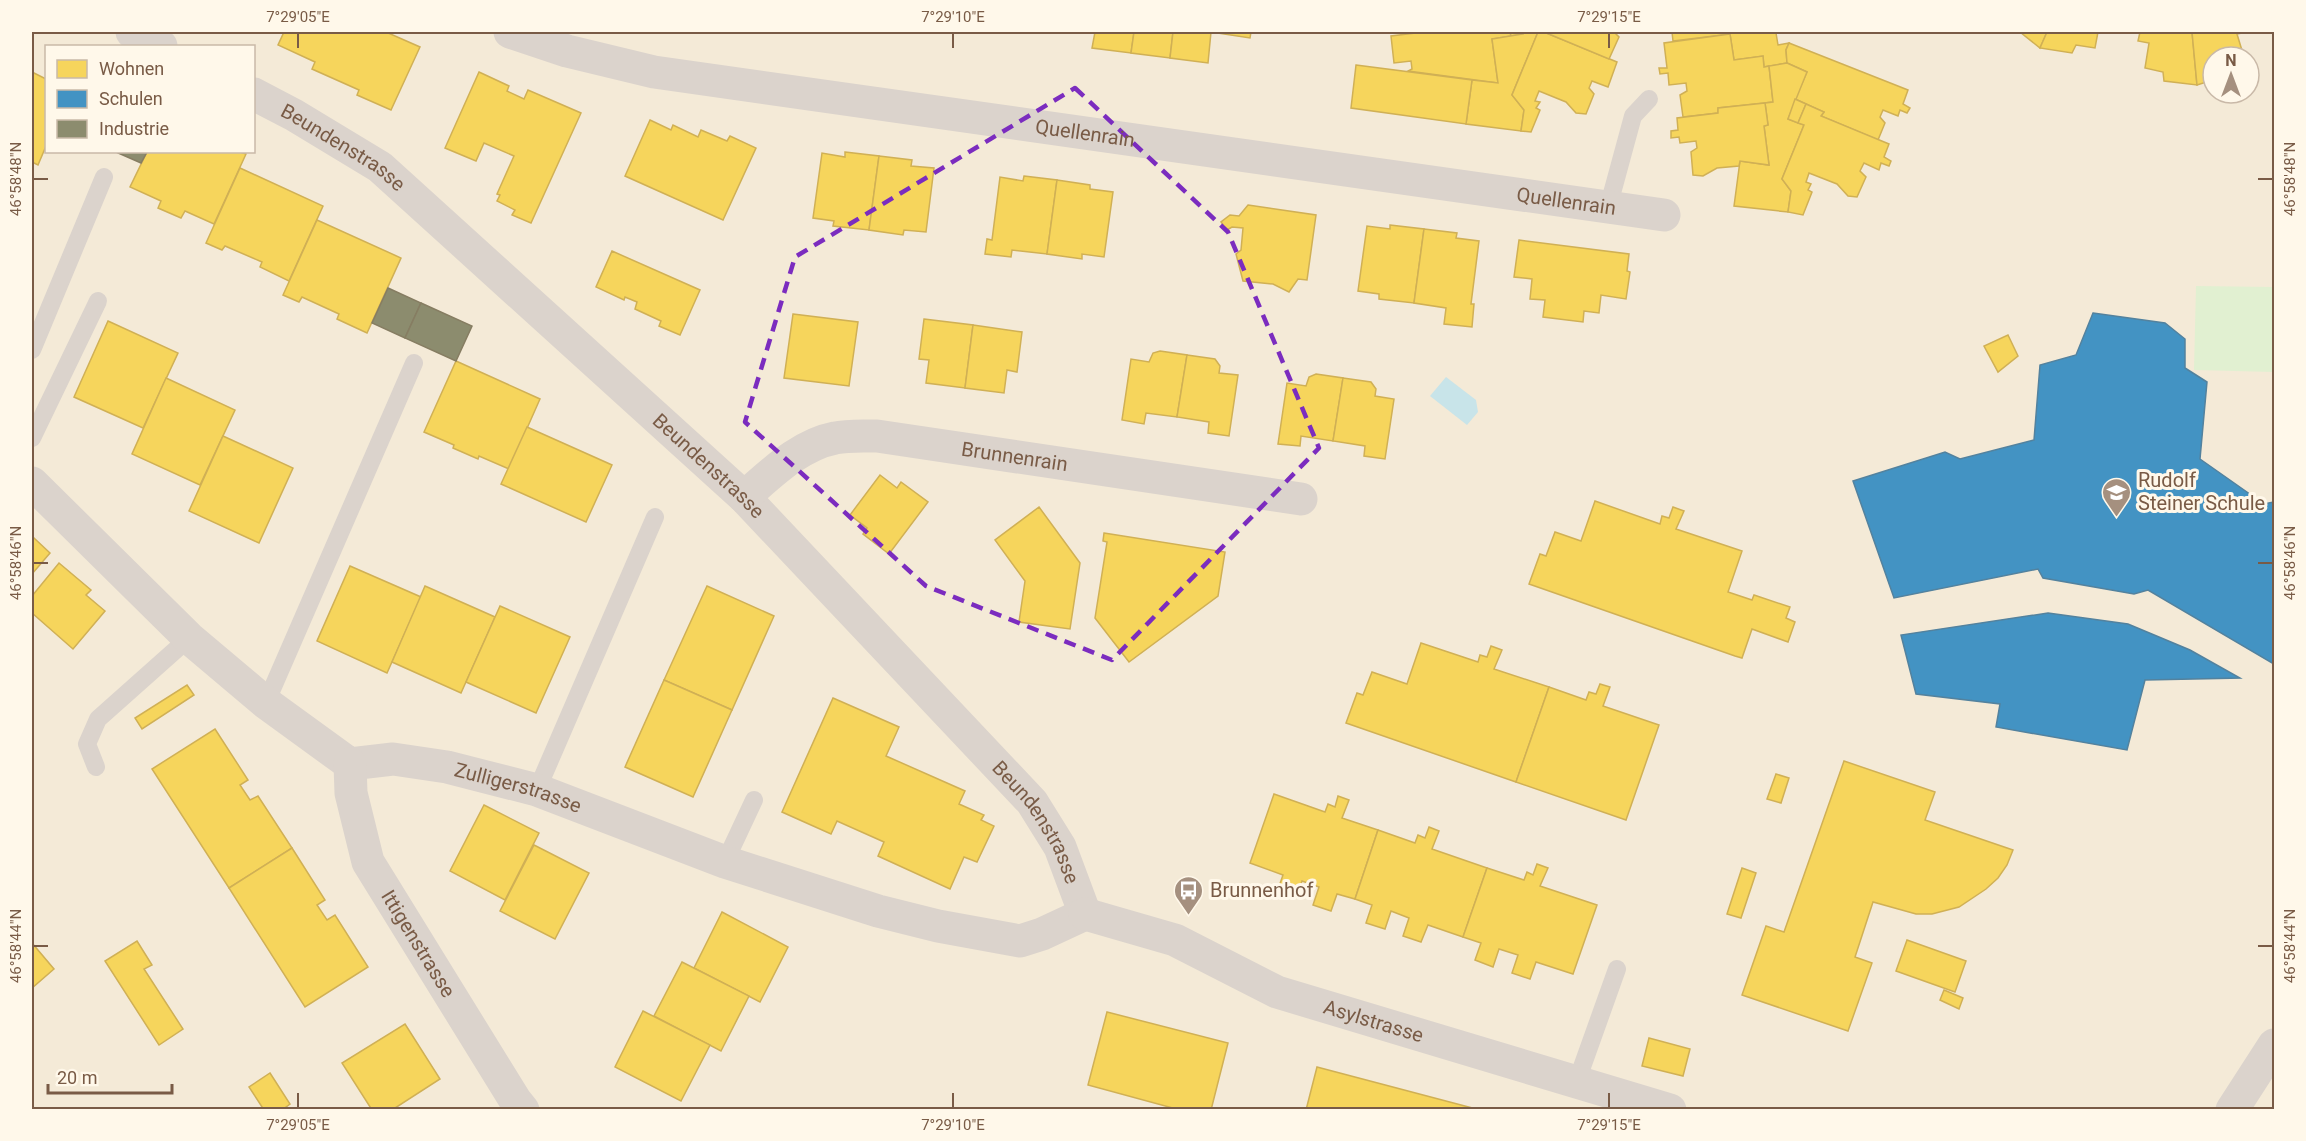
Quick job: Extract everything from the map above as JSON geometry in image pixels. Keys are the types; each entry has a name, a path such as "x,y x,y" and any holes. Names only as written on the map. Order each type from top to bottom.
{"street":[{"path":"132,32 159,45"},
{"name":"Quellenrain","path":"510,32 567,51 654,72 1664,215"},
{"name":"Beundenstrasse","path":"255,95 294,115 380,167 744,497 1032,802 1060,847 1085,914"},
{"name":"Brunnenrain","path":"744,497 782,465 811,445 836,437 877,436 1302,500"},
{"path":"32,483 189,638 266,703 350,765"},
{"name":"Zulligerstrasse","path":"350,765 393,759 447,767 537,790 725,862 878,911 938,926 1020,941 1042,934 1085,914"},
{"name":"Ittigenstrasse","path":"350,765 351,794 368,862 523,1110"},
{"name":"Asylstrasse","path":"1085,914 1175,940 1277,992 1670,1110"},
{"path":"2232,1110 2274,1046"}],"lane":[{"path":"1608,208 1633,116 1649,99"},
{"path":"32,350 104,177"},
{"path":"32,438 98,302"},
{"path":"266,703 414,363"},
{"path":"537,790 655,518"},
{"path":"96,767 87,744 98,719 189,638"},
{"path":"725,862 754,800"},
{"path":"1577,1081 1617,969"}],"highlighted area":[{"path":"1075,88 1228,232 1319,448 1112,660 926,586 745,422 795,257"}],"shaded area":[{"path":"32,32 2274,32 2274,1109 32,1109"}],"green space":[{"path":"2196,286 2274,287 2274,372 2194,370"}],"water":[{"path":"1446,377 1476,400 1478,412 1467,425 1430,396"}],"building: Wohnen":[{"path":"284,32 386,32 420,47 391,110 357,95 359,90 312,69 315,62 278,45"},
{"path":"1095,32 1134,32 1131,53 1092,48"},
{"path":"1134,32 1173,32 1170,58 1131,53"},
{"path":"1173,32 1211,32 1208,63 1170,58"},
{"path":"1211,32 1251,32 1250,38"},
{"path":"1424,32 1510,32 1511,36 1492,39 1498,83 1408,71 1412,69 1411,61 1394,63 1391,36"},
{"path":"1510,32 1522,32 1523,34 1511,36"},
{"path":"1522,32 1538,32 1512,95 1524,110 1521,131 1466,124 1472,80 1498,83 1492,39 1523,34"},
{"path":"1538,32 1544,32 1617,62 1608,87 1592,81 1589,88 1594,94 1586,114 1576,113 1566,102 1539,91 1535,101 1540,102 1536,108 1540,110 1531,132 1521,131 1524,110 1512,95"},
{"path":"1544,32 1614,32 1619,37 1609,59"},
{"path":"1672,32 1776,33 1778,45 1789,43 1786,50 1787,63 1764,67 1763,56 1734,60 1730,34 1673,41"},
{"path":"2020,32 2047,32 2040,48"},
{"path":"2047,32 2098,32 2095,48 2076,45 2072,53 2040,48"},
{"path":"2140,32 2192,32 2197,85 2164,81 2163,72 2145,68 2149,43 2138,41"},
{"path":"2192,32 2247,32 2237,34 2240,45 2201,45 2201,84 2197,85"},
{"path":"1730,34 1734,60 1763,56 1764,67 1769,66 1773,102 1718,108 1718,113 1683,117 1680,95 1687,91 1686,83 1669,85 1668,73 1660,74 1659,68 1667,68 1664,43"},
{"path":"1789,43 1908,90 1903,104 1910,108 1907,113 1900,110 1898,116 1883,110 1880,117 1885,123 1878,140 1821,116 1824,112 1795,99 1807,72 1787,63 1786,50"},
{"path":"1787,63 1807,72 1788,119 1804,125 1782,179 1791,191 1788,212 1734,206 1740,161 1769,165 1764,126 1768,125 1765,103 1773,102 1769,66"},
{"path":"1356,65 1472,80 1466,124 1351,108"},
{"path":"32,72 45,78 45,148 38,165 32,162"},
{"path":"479,72 509,86 507,91 524,99 528,90 581,113 531,223 512,215 515,210 497,201 500,195 497,194 514,156 484,143 476,161 445,148"},
{"path":"1795,99 1806,104 1798,123 1788,119"},
{"path":"1765,103 1768,125 1764,126 1769,165 1740,161 1739,166 1717,168 1703,176 1693,175 1691,152 1697,148 1696,141 1680,143 1679,137 1671,138 1671,131 1678,130 1677,118 1718,113 1718,108"},
{"path":"1806,104 1824,112 1821,116 1889,144 1884,157 1891,161 1889,166 1881,163 1879,170 1864,163 1860,171 1866,177 1857,197 1848,196 1837,184 1809,173 1806,182 1811,184 1808,190 1812,192 1803,215 1788,212 1791,191 1782,179 1804,125 1798,123"},
{"path":"650,120 671,130 673,125 698,137 701,130 727,141 730,136 756,148 723,220 625,176"},
{"path":"845,152 879,156 869,230 833,226 834,221 813,218 822,153 845,157"},
{"path":"147,153 246,154 214,224 185,211 181,218 158,208 161,201 130,187"},
{"path":"879,156 912,160 911,166 934,168 926,232 904,230 903,235 869,230"},
{"path":"240,168 323,206 289,281 260,267 262,262 225,246 222,250 206,243"},
{"path":"1024,176 1057,180 1047,254 1012,250 1011,257 985,254 987,239 992,240 1000,177 1023,181"},
{"path":"1057,180 1090,185 1090,189 1113,192 1104,257 1082,254 1082,259 1047,254"},
{"path":"1248,205 1316,215 1307,280 1298,279 1289,292 1273,284 1243,281 1236,254 1241,250 1243,228 1232,227 1227,230 1221,222 1230,215 1239,216"},
{"path":"317,220 401,258 367,333 337,319 339,314 302,297 299,302 283,295"},
{"path":"1390,225 1424,229 1414,303 1379,299 1379,294 1358,291 1367,226 1390,229"},
{"path":"1424,229 1457,233 1456,238 1479,241 1471,304 1474,304 1472,327 1444,324 1446,308 1414,303"},
{"path":"1519,240 1629,254 1627,271 1630,272 1626,299 1601,295 1599,313 1584,311 1583,322 1543,317 1545,300 1530,299 1532,279 1514,277"},
{"path":"612,251 700,290 680,335 659,326 661,321 635,309 637,302 625,297 624,300 596,287"},
{"path":"793,314 858,322 849,386 784,378"},
{"path":"924,319 973,325 965,388 926,383 929,360 919,359"},
{"path":"108,321 178,353 143,428 74,397"},
{"path":"973,325 1022,332 1017,372 1007,370 1004,393 965,388"},
{"path":"2008,335 2018,356 1998,372 1984,346"},
{"path":"1160,351 1187,355 1177,417 1146,413 1144,424 1122,420 1131,359 1149,362 1153,353"},
{"path":"1187,355 1215,359 1220,366 1219,373 1238,375 1229,436 1208,433 1209,422 1177,417"},
{"path":"456,361 540,399 509,469 479,456 478,459 424,432"},
{"path":"1316,374 1343,378 1333,441 1301,436 1300,446 1278,444 1287,383 1306,386 1309,377"},
{"path":"166,378 235,410 200,485 132,454"},
{"path":"1343,378 1371,382 1376,389 1375,396 1394,399 1385,459 1364,456 1365,446 1333,441"},
{"path":"527,427 612,465 586,522 501,484"},
{"path":"223,436 293,468 259,543 189,511"},
{"path":"880,475 897,488 901,482 928,502 889,554 863,534 867,528 850,515"},
{"path":"1595,501 1660,524 1662,516 1669,518 1673,507 1684,511 1676,529 1742,551 1728,592 1752,600 1754,595 1790,607 1786,618 1795,622 1788,642 1752,629 1742,658 1529,584 1540,554 1546,556 1555,532 1581,541"},
{"path":"1039,507 1080,563 1070,629 1019,622 1025,581 995,540"},
{"path":"1104,533 1225,552 1218,596 1129,662 1095,618 1107,542 1103,541"},
{"path":"34,538 50,553 32,574 32,541"},
{"path":"59,563 91,590 86,595 105,611 73,649 32,613 32,596"},
{"path":"350,566 421,597 387,673 317,641"},
{"path":"425,586 495,617 461,693 392,662"},
{"path":"707,586 774,616 732,710 664,680"},
{"path":"500,606 570,637 536,713 466,682"},
{"path":"1421,643 1478,662 1480,655 1487,657 1491,646 1502,650 1494,669 1549,687 1516,782 1346,723 1357,693 1363,695 1372,672 1407,684"},
{"path":"664,680 732,710 693,797 625,767"},
{"path":"1600,684 1610,687 1603,706 1659,725 1626,820 1516,782 1549,687 1586,700 1589,692 1596,694"},
{"path":"187,685 194,695 142,729 135,718"},
{"path":"833,698 899,727 886,756 965,791 959,804 984,815 981,820 994,826 977,862 964,857 950,889 878,856 884,842 837,821 831,834 782,812"},
{"path":"215,729 248,780 240,785 250,800 258,796 292,848 229,888 152,769"},
{"path":"1844,761 1935,792 1925,820 2013,850 1998,878 1959,907 1932,914 1916,914 1873,902 1855,957 1872,963 1848,1031 1742,995 1766,926 1784,932"},
{"path":"1776,774 1789,778 1781,803 1767,799"},
{"path":"1274,794 1325,812 1328,804 1335,807 1338,796 1349,800 1342,818 1378,830 1355,899 1337,894 1331,911 1313,905 1319,887 1302,881 1296,898 1277,892 1283,875 1250,863"},
{"path":"484,805 539,833 505,900 450,871"},
{"path":"1429,827 1439,831 1432,849 1487,868 1463,937 1428,925 1421,942 1403,936 1409,918 1391,911 1385,929 1366,923 1372,905 1355,899 1378,830 1415,843 1418,835 1425,838"},
{"path":"534,845 589,873 555,939 500,911"},
{"path":"292,848 325,900 317,905 327,920 335,915 368,967 305,1007 229,888"},
{"path":"1537,864 1548,868 1540,886 1597,905 1573,974 1536,962 1530,979 1512,973 1518,955 1499,949 1493,967 1475,960 1481,943 1463,937 1487,868 1524,880 1527,872 1533,875"},
{"path":"1742,868 1756,873 1741,918 1727,914"},
{"path":"722,912 788,947 760,1002 694,968"},
{"path":"1907,940 1966,961 1955,992 1896,971"},
{"path":"137,941 152,965 144,969 183,1029 159,1045 105,961"},
{"path":"32,943 54,969 32,988"},
{"path":"682,962 749,996 721,1051 654,1016"},
{"path":"1944,990 1963,998 1959,1009 1940,1000"},
{"path":"643,1011 710,1045 681,1101 615,1067"},
{"path":"1107,1012 1228,1043 1211,1110 1180,1110 1088,1085"},
{"path":"405,1024 440,1079 392,1110 372,1110 342,1063"},
{"path":"1649,1038 1690,1049 1683,1076 1642,1066"},
{"path":"1317,1067 1480,1110 1306,1110"},
{"path":"270,1073 290,1104 282,1110 264,1110 249,1087"}],"building: Schulen":[{"name":"Rudolf Steiner Schule","path":"2093,313 2165,323 2185,339 2185,368 2207,382 2200,459 2264,504 2274,502 2274,662 2272,663 2148,590 2134,594 2043,578 2038,569 1894,598 1853,481 1945,452 1960,459 2034,440 2040,365 2076,355"},
{"path":"2048,613 2128,624 2190,650 2240,678 2145,680 2127,750 1996,727 2000,704 1916,694 1901,635"}],"building: Industrie":[{"path":"118,153 146,153 141,163"},
{"path":"388,288 421,303 405,338 372,323"},
{"path":"421,303 472,326 456,361 405,338"}],"place":[{"name":"Rudolf Steiner Schule","path":"2117,518"},
{"name":"Brunnenhof","path":"1189,916"}]}
